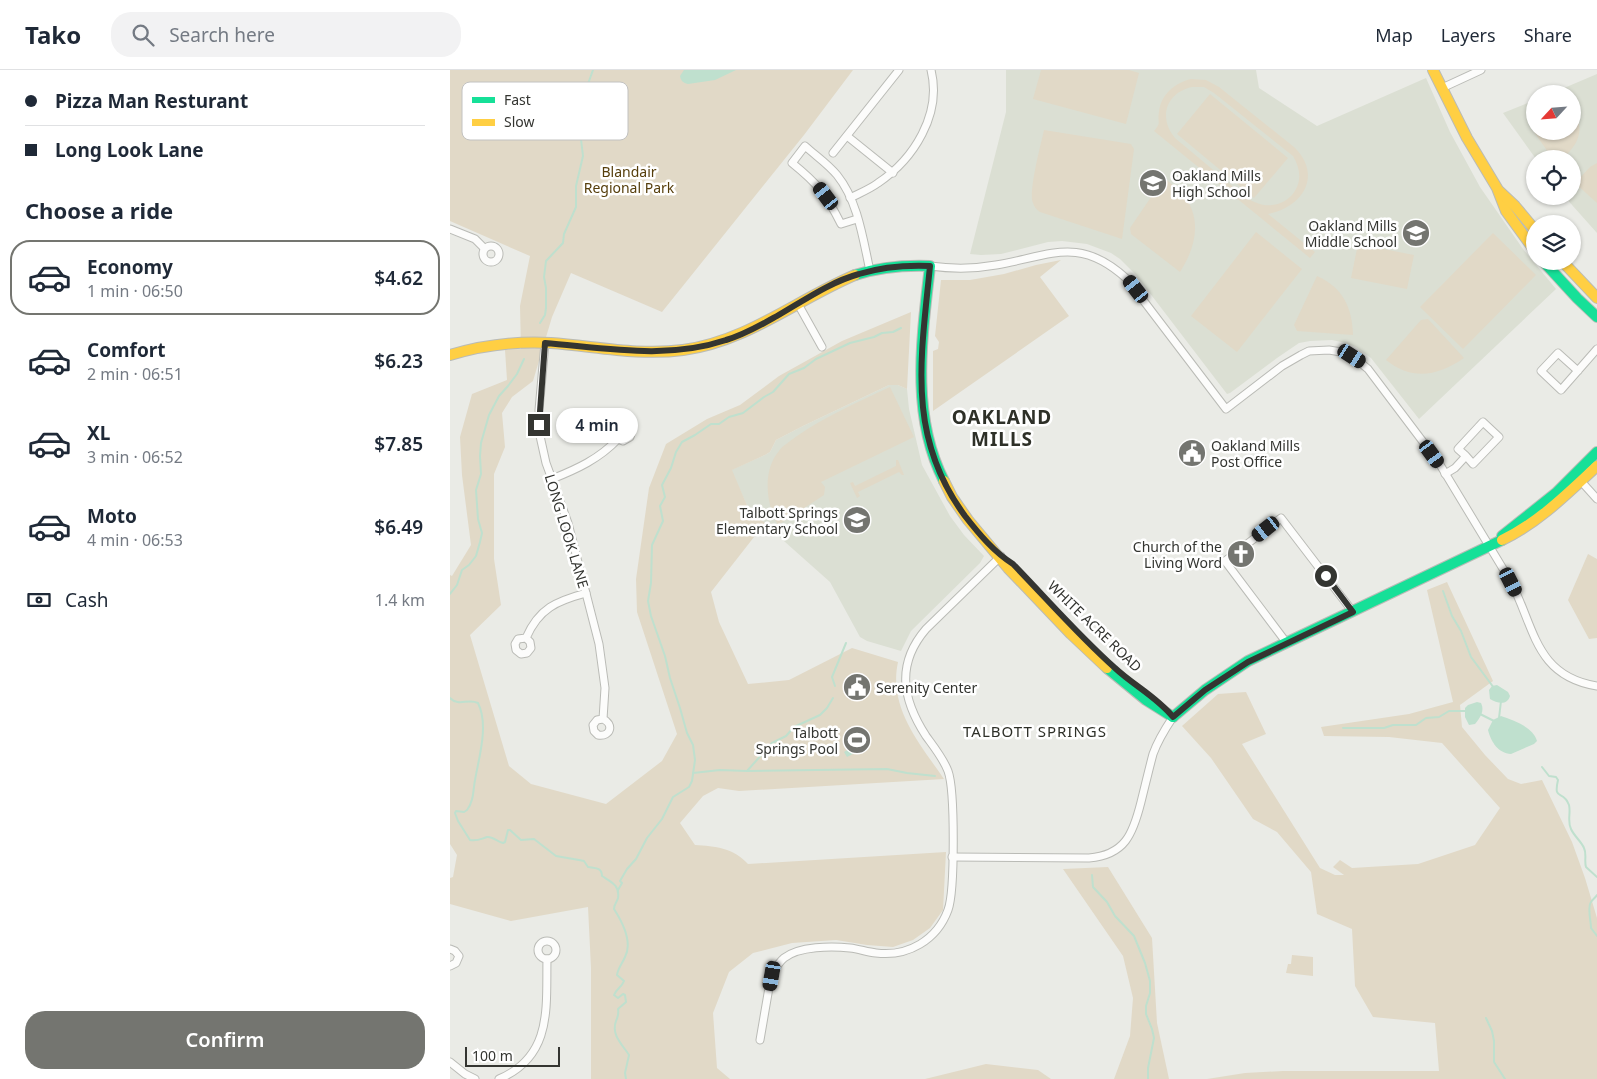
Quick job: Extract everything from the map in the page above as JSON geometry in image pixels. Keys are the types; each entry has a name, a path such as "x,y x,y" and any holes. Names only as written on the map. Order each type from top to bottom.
{"street":[{"path":"834,153 899,70"},
{"path":"850,198 878,184 893,173 923,134 932,104 931,70"},
{"path":"1433,70 1467,138 1497,188 1506,212 1526,239"},
{"path":"1442,88 1482,70"},
{"path":"847,136 893,173"},
{"path":"858,219 842,224 819,186 792,163 805,146 838,176 850,198 858,219 870,271"},
{"path":"1497,188 1526,219"},
{"path":"450,229 475,239 484,248"},
{"path":"450,355 497,344 545,343 653,351 687,350 734,338 845,280 870,271 898,266 979,268 1016,262 1047,253 1064,251 1084,254 1107,263 1127,278 1226,409 1282,366 1309,351 1329,350 1341,352 1352,356 1368,369 1426,445 1445,474 1516,592 1537,645 1543,654 1562,673 1575,680 1597,686"},
{"name":"WHITE ACRE ROAD","path":"930,266 921,372 922,400 926,430 940,474 952,496 974,527 1001,556 1013,564 1104,658 1166,708 1173,717"},
{"path":"1551,270 1597,317"},
{"path":"1571,270 1597,298"},
{"path":"798,304 822,347"},
{"name":"LONG LOOK LANE","path":"545,343 539,425 542,447 568,523 599,644 605,688 603,718"},
{"path":"1578,371 1558,352 1541,372 1561,390 1578,371 1597,349"},
{"path":"1483,422 1499,437 1473,464 1466,456 1458,449 1483,422"},
{"path":"552,479 592,461 618,439"},
{"path":"952,857 1089,858 1112,852 1124,844 1130,836 1158,742 1173,717 1205,690 1234,670 1286,642 1513,535 1562,500 1597,452"},
{"path":"1445,474 1466,456"},
{"path":"1578,479 1597,466"},
{"path":"1578,479 1597,499"},
{"path":"1286,642 1225,561 1281,518 1353,612"},
{"path":"760,1040 772,976 785,957 794,952 841,947 876,953 893,953 911,949 925,942 938,928 948,910 952,887 951,782 943,762 912,711 907,696 906,673 908,659 917,640 926,629 1001,556"},
{"path":"526,638 534,622 548,608 564,599 586,593"},
{"path":"450,949 455,951 458,956 456,963 450,966"},
{"path":"499,1079 512,1072 524,1062 542,1036 546,1016 547,959"},
{"path":"450,1062 475,1079"}],"shaded area":[{"path":"684,70 736,70 715,80 688,84 682,82 680,78"},
{"path":"1006,70 1256,70 1259,88 1317,126 1426,78 1450,132 1480,187 1526,253 1526,270 1540,270 1556,289 1419,419 1371,358 1356,347 1332,340 1299,343 1227,394 1136,275 1111,253 1087,244 1062,241 1048,242 1001,254 970,254 1006,112"},
{"path":"1597,74 1597,233 1572,205 1581,205 1581,150 1530,150 1503,113 1526,104 1526,140 1581,140 1581,85 1571,85"},
{"name":"Talbott Springs Elementary School","path":"889,385 898,385 907,389 909,409 922,465 950,516 964,535 984,556 980,563 911,631 901,651 867,641 860,637 830,582 749,510 731,470 770,452 776,440"},
{"path":"1497,685 1508,692 1510,696 1507,701 1499,702 1490,699 1489,690 1492,686"},
{"path":"1477,702 1481,703 1482,706 1481,714 1475,724 1469,725 1465,717 1465,708"},
{"path":"1501,716 1527,728 1537,741 1511,754 1502,752 1493,743 1488,730 1493,720"},
{"name":"Talbott Springs Pool","path":"860,726 870,745 847,757 844,752 852,747 845,734"}],"green space":[{"name":"Blandair Regional Park","path":"450,70 853,70 804,135 662,312 571,273 552,317 533,381 512,397 502,413 505,447 494,474 494,559 501,605 470,635 509,766 531,784 606,804 662,761 677,734 637,612 636,579 649,488 666,444 707,419 740,405 779,376 842,341 911,312 907,389 898,385 889,385 776,440 770,452 732,470 749,510 765,523 711,592 719,622 748,684 789,680 852,648 898,662 896,679 902,710 916,739 944,779 739,791 718,788 703,796 680,823 695,845 717,847 730,851 737,854 748,864 946,852 943,910 930,928 913,940 893,947 836,940 792,943 753,953 729,972 713,1013 717,1068 730,1079 591,1079 591,968 588,907 511,921 450,904 450,878 453,877 457,855 450,844 450,575 452,576 471,545 462,475 460,437 472,394 507,380 505,350 521,349 520,306 530,256 450,221"},
{"path":"1041,70 1129,70 1139,73 1126,124 1033,99"},
{"path":"1191,79 1206,80 1219,87 1294,147 1303,158 1307,168 1308,179 1305,188 1291,205 1268,214 1315,252 1310,258 1154,131 1159,124 1160,106 1166,95 1174,86","holes":["1192,87 1204,87 1293,156 1298,168 1299,181 1289,198 1274,205 1262,205 1248,199 1176,139 1167,123 1166,115 1170,101 1183,90"]},
{"path":"1210,94 1288,158 1254,198 1177,134"},
{"path":"1044,130 1131,144 1134,149 1122,239 1040,212 1035,207 1032,189"},
{"path":"1540,140 1577,140 1571,150 1547,150"},
{"path":"1597,163 1597,203 1581,188 1581,177"},
{"path":"1164,178 1182,193 1189,203 1195,222 1195,232 1190,253 1180,272 1131,234 1130,228"},
{"path":"1256,232 1302,269 1237,352 1191,316"},
{"path":"1493,233 1526,265 1526,270 1531,270 1536,275 1463,349 1420,307"},
{"path":"1358,244 1414,255 1407,289 1351,278"},
{"path":"1061,260 1040,277 1069,316 933,411 933,351 938,349 939,342 935,336 941,280 970,280"},
{"path":"1317,276 1340,293 1351,316 1353,335 1297,331 1294,325"},
{"path":"1428,319 1464,358 1444,369 1425,374 1406,371 1386,360 1421,320"},
{"path":"890,387 914,437 821,482 825,487 824,495 778,525 769,498 768,478 774,459 781,449 819,422"},
{"path":"896,460 898,460 904,475 899,472 858,492 860,496 857,498 850,483 853,482 855,486 896,466"},
{"path":"1588,554 1597,559 1597,638 1589,639 1568,600"},
{"path":"1447,582 1493,681 1460,705 1462,727 1508,779 1521,784 1542,780 1572,842 1585,878 1597,918 1597,1079 1207,1079 1245,1073 1283,1071 1439,1071 1435,1023 1373,1017 1355,986 1352,929 1317,914 1311,872 1277,832 1253,819 1211,758 1182,726 1218,694 1246,692 1266,734 1242,744 1320,868 1335,875 1344,875 1333,867 1340,860 1352,868 1418,864 1475,845 1500,808 1442,743 1389,737 1324,736 1321,727 1409,714 1453,702 1427,590"},
{"path":"1108,867 1152,938 1157,1023 1169,1079 1114,1079 1130,1036 1133,998 1123,956 1063,869"},
{"path":"1292,955 1313,957 1313,976 1286,973 1288,964 1291,964"},
{"path":"986,1064 1038,1070 1051,1079 925,1079"}],"waterway":[{"path":"589,82 593,70"},
{"path":"540,323 545,315 546,308 544,277 546,261 563,243 564,234 576,207 576,186 583,156 581,140"},
{"path":"618,890 622,883 620,881 627,869 636,859 647,838 662,819 673,797 689,787 692,781 695,760 693,745 687,733 648,601 651,583 652,545 663,521 660,506 665,497 662,485 671,468 676,452 682,442 711,424 719,424 729,417 743,413 773,392 789,374 804,368 816,359 850,343 882,333 893,332 901,328"},
{"path":"450,594 457,585 462,570 476,556 482,533 478,519 476,490 481,474 481,443 489,415 499,396 517,374 524,359"},
{"path":"1443,591 1471,657 1494,688"},
{"path":"835,686 832,677 846,643"},
{"path":"450,698 457,702 471,701 478,703 483,721 482,741 472,799 467,810 464,812 456,811 455,813 470,840 489,837 503,843 505,842 508,830 510,830 521,840 534,839 556,856 584,861 588,867 600,870 602,876 614,884 618,890 618,898 614,909 624,926 628,945 617,975 624,981 614,995 618,998 623,994 625,995 626,1002 618,1009 615,1031 629,1055 625,1073 626,1079"},
{"path":"747,771 772,743 786,736 794,727 820,715 833,698"},
{"path":"1499,718 1501,701"},
{"path":"1343,728 1384,728 1393,725 1416,725 1426,718 1439,717 1449,711 1466,711"},
{"path":"1480,714 1494,721"},
{"path":"1542,767 1549,776 1556,777 1558,780 1557,791 1567,800 1569,805 1570,826 1572,832 1584,848 1586,867 1597,877"},
{"path":"693,773 720,770 887,769 935,776"},
{"path":"1092,875 1093,887 1107,902 1115,916 1134,936 1150,981 1146,1014 1154,1038 1148,1068 1148,1079"},
{"path":"1597,895 1590,904 1589,911 1591,928 1597,936"},
{"path":"1486,1018 1494,1041 1494,1062 1505,1079"}],"traffic: fast":[{"path":"855,275 892,267 930,266 924,320 921,375 926,430 933,456 944,481"},
{"path":"1551,270 1597,317"},
{"path":"1502,536 1556,493 1597,452"},
{"path":"1173,717 1205,690 1248,661 1502,540"},
{"path":"1107,668 1146,700 1173,717"}],"traffic: slow":[{"path":"1433,70 1467,138 1497,188 1506,211 1526,239"},
{"path":"1499,191 1526,219"},
{"path":"1571,270 1597,298"},
{"path":"450,355 487,346 512,343 551,343 650,352 683,350 707,345 750,329 855,275"},
{"path":"1502,540 1540,516 1564,497 1597,466"},
{"path":"944,481 952,497 968,520 1008,568 1071,634 1107,668"}],"place":[{"name":"Oakland Mills High School","path":"1153,183"},
{"name":"Oakland Mills Middle School","path":"1416,233"},
{"name":"Oakland Mills Post Office","path":"1192,453"},
{"name":"Talbott Springs Elementary School","path":"857,520"},
{"name":"Church of the Living Word","path":"1241,554"},
{"name":"Serenity Center","path":"857,687"},
{"name":"Talbott Springs Pool","path":"857,740"}],"district":[{"name":"OAKLAND MILLS","path":"1002,428"},
{"name":"TALBOTT SPRINGS","path":"1035,731"}],"route":[{"path":"539,425 545,343 653,351 687,350 704,347 734,338 756,328 857,274 898,266 930,266 921,372 922,400 926,430 945,484 974,527 1001,556 1013,564 1104,658 1166,708 1173,717 1220,679 1248,662 1286,642 1353,612 1326,576"}]}
